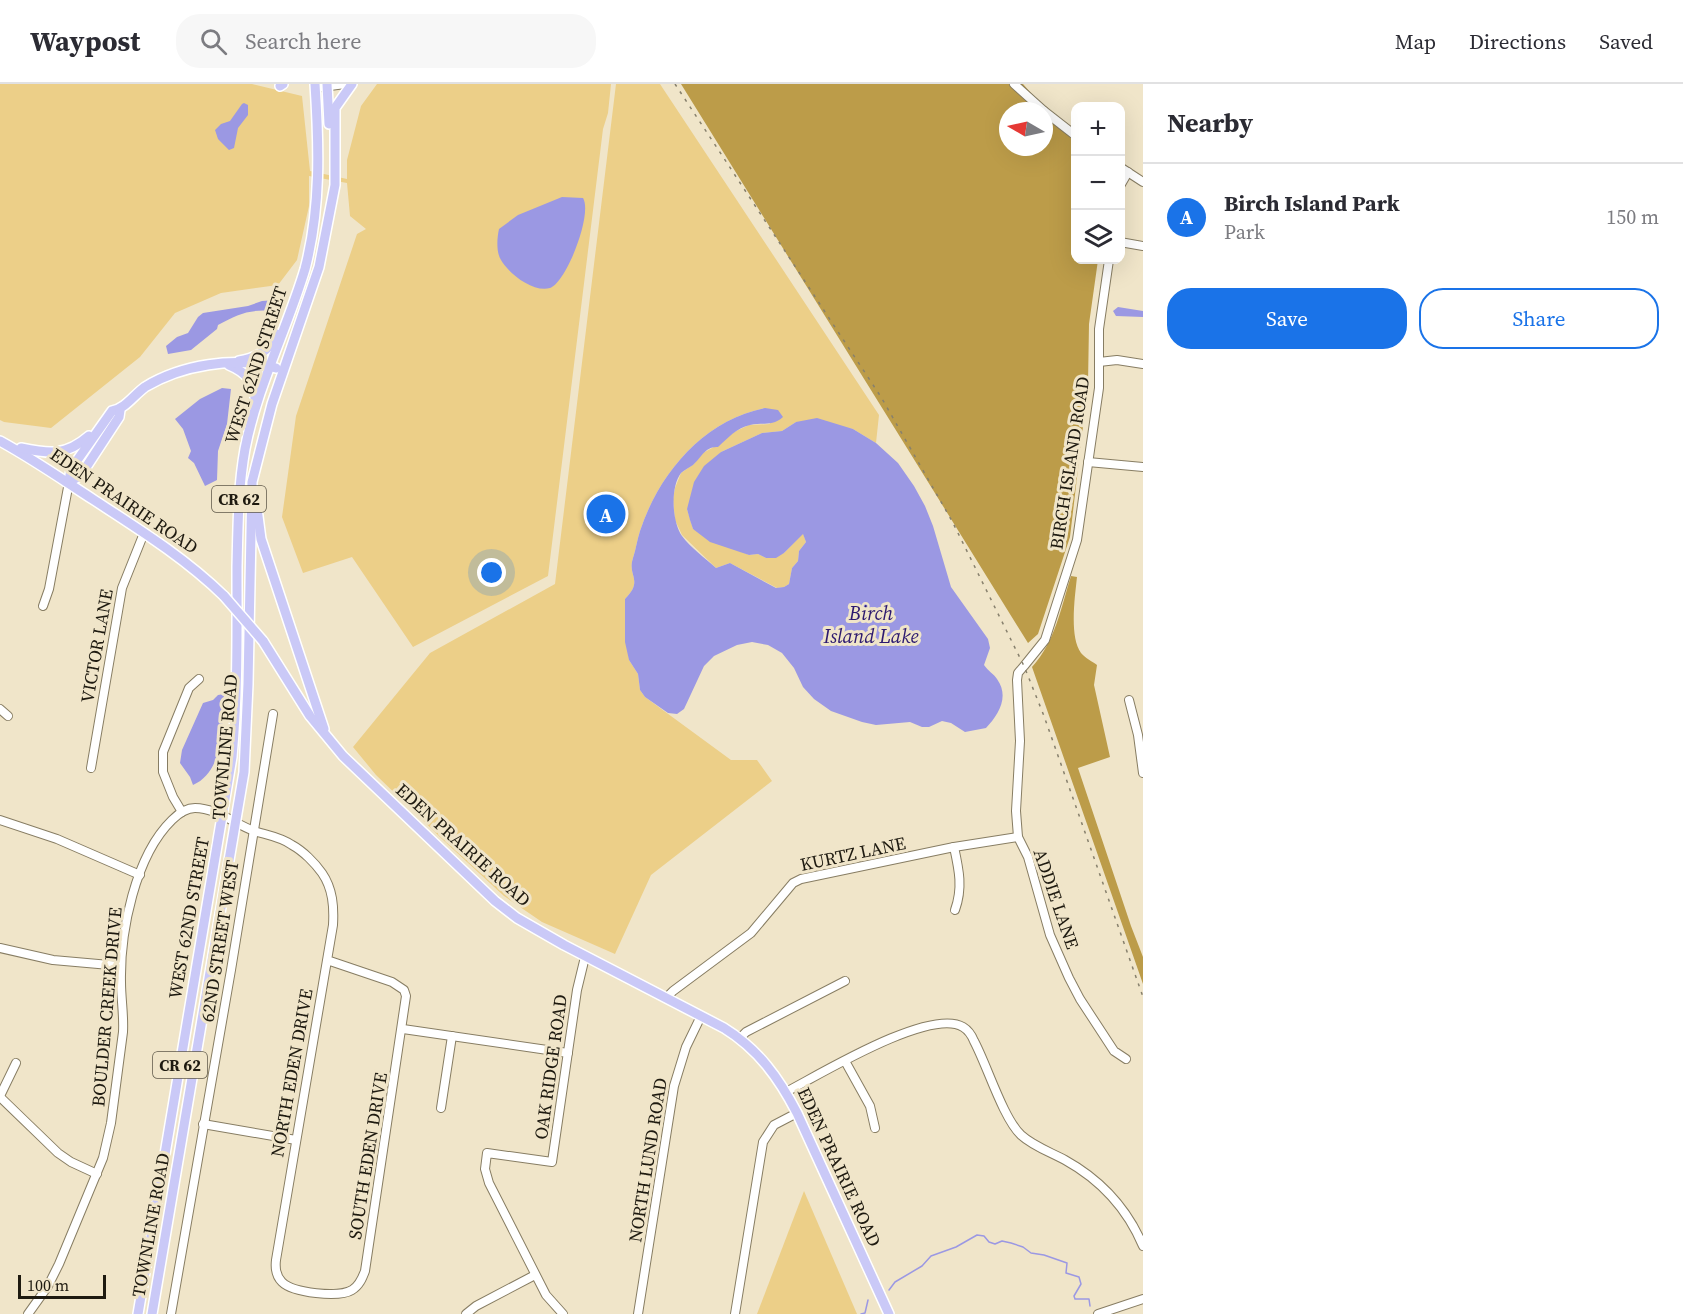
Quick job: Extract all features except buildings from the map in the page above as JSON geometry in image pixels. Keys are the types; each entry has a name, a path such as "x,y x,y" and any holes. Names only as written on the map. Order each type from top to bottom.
{"main road":[{"path":"328,222 335,185 335,108 352,84"},
{"name":"CR 62","path":"305,266 314,227 318,178 315,86"},
{"name":"CR 62","path":"327,86 331,153 328,222"},
{"name":"TOWNLINE ROAD","path":"152,1314 244,772 252,482 264,432 319,267 328,222"},
{"path":"69,482 72,469 112,411 120,410 143,388 196,366 252,358 270,347 278,332 300,269 305,266"},
{"name":"WEST 62ND STREET","path":"138,1314 223,817 235,725 241,474 251,424 305,266"},
{"path":"224,363 270,367 284,371"},
{"path":"224,363 242,372 252,384 255,397 251,424"},
{"path":"69,482 81,475 119,417 120,410"},
{"path":"11,447 46,453 63,452 80,443 104,422"},
{"name":"EDEN PRAIRIE ROAD","path":"0,441 69,482 181,558 224,596 263,641 310,716 357,771 495,901 517,918 585,957 667,997 740,1038 768,1066 786,1092 889,1314"},
{"path":"258,460 256,510 261,539 327,737"}],"street":[{"path":"315,86 345,84"},
{"path":"1014,84 1034,102"},
{"path":"1053,118 1071,132"},
{"path":"1125,170 1143,182"},
{"path":"1125,177 1128,172"},
{"path":"1125,243 1143,246"},
{"name":"BIRCH ISLAND ROAD","path":"1018,837 1016,811 1020,741 1018,674 1045,640 1077,540 1099,387 1099,329 1108,264"},
{"path":"1099,362 1117,360 1143,364"},
{"path":"1088,462 1143,467"},
{"path":"43,606 50,589 69,482"},
{"name":"VICTOR LANE","path":"91,768 122,588 144,533"},
{"path":"200,679 189,688 163,752 163,772 172,797 182,812 194,808 217,813 254,831"},
{"path":"1129,700 1138,735 1143,773"},
{"path":"0,709 9,716"},
{"name":"62ND STREET WEST","path":"171,1314 273,714"},
{"name":"BOULDER CREEK DRIVE","path":"28,1314 55,1272 97,1174 111,1123 123,1032 121,966 127,917 140,875 157,838 182,812"},
{"path":"0,820 48,836 140,875"},
{"name":"NORTH EDEN DRIVE","path":"254,831 291,844 322,873 332,898 334,912 276,1260 278,1276 289,1287 306,1291 341,1294 350,1292 357,1286"},
{"name":"KURTZ LANE","path":"667,997 751,933 793,883 801,879 954,847 1018,837"},
{"name":"ADDIE LANE","path":"1018,837 1028,857 1050,935 1069,978 1114,1051 1126,1059"},
{"path":"954,847 961,883 955,910"},
{"path":"0,948 53,960 121,966"},
{"name":"OAK RIDGE ROAD","path":"536,1275 486,1176 485,1161 487,1153 552,1162 577,990 585,957"},
{"name":"SOUTH EDEN DRIVE","path":"327,960 399,985 406,996 403,1029 365,1271 357,1286"},
{"path":"740,1038 746,1032 845,981"},
{"name":"NORTH LUND ROAD","path":"638,1314 674,1086 686,1047 701,1016"},
{"path":"786,1092 885,1040 910,1031 949,1024 964,1027 974,1039 1009,1116 1020,1134 1028,1141 1079,1168 1107,1191 1130,1219 1143,1246"},
{"path":"403,1029 568,1053"},
{"path":"441,1108 452,1036"},
{"path":"845,1061 873,1113 875,1128"},
{"path":"16,1063 0,1096 58,1153 97,1174"},
{"path":"735,1314 763,1142 774,1125 797,1113"},
{"path":"203,1124 296,1140"},
{"path":"466,1314 536,1275 551,1304 562,1314"},
{"path":"1098,1314 1143,1299"}],"shaded area":[{"path":"0,84 252,84 302,96 310,171 347,179 347,160 361,106 377,84 611,84 608,113 603,129 548,576 413,647 352,557 303,573 282,517 296,416 357,234 366,229 350,216 347,183 309,176 309,206 297,260 278,285 221,293 175,313 140,357 51,428 0,420"},
{"path":"616,84 660,84 879,415 876,443 853,429 796,422 782,431 762,433 721,452 687,509 693,529 749,555 758,554 766,558 784,553 803,533 806,542 799,551 798,561 792,568 789,584 784,587 777,588 730,563 716,568 682,535 675,520 673,499 681,473 694,464 701,454 723,442 734,432 749,425 770,424 765,408 743,414 722,424 704,437 672,470 648,510 639,534 632,564 633,587 625,599 629,660 638,674 640,690 645,697 731,760 757,760 772,781 651,875 615,954 542,922 504,896 376,775 353,747 430,653 555,584"},
{"path":"681,84 1023,84 1039,102 999,102 999,156 1053,156 1053,118 1071,138 1071,264 1097,264 1089,324 1088,384 1070,537 1038,634 1028,643"},
{"path":"1071,576 1077,577 1075,637 1081,653 1097,665 1094,685 1110,757 1078,768 1143,957 1143,984 1032,667 1052,636"},
{"path":"804,1191 857,1314 757,1314"}],"water":[{"path":"244,103 248,105 248,115 238,128 234,148 229,150 218,139 215,130 221,124 230,121"},
{"path":"562,197 583,198 585,206 581,232 570,262 556,283 550,288 537,288 522,281 499,257 497,241 499,229 518,215"},
{"path":"276,300 273,311 257,311 238,315 218,325 217,329 191,350 168,354 166,346 177,337 188,333 203,313"},
{"path":"1118,307 1143,311 1143,317 1116,316 1113,311"},
{"path":"222,388 231,389 227,424 218,451 217,480 205,486 194,463 188,458 191,451 183,429 175,419 200,399"},
{"name":"Birch Island Lake","path":"765,408 778,410 783,417 771,423 740,428 718,447 706,450 677,479 674,514 682,536 716,568 730,563 776,588 784,587 789,584 792,568 798,561 799,551 806,542 803,534 776,558 766,558 758,554 749,555 710,542 693,529 687,509 694,482 704,466 721,452 762,433 782,431 796,422 817,418 853,429 876,443 898,463 914,486 933,526 951,587 988,639 990,648 984,665 1001,686 1002,699 998,712 986,728 965,732 951,723 942,721 929,727 910,722 876,725 831,711 814,699 803,687 794,668 782,653 768,645 752,642 737,645 714,656 704,666 684,709 677,714 668,713 645,697 640,690 638,674 629,660 625,642 625,599 633,587 632,564 639,534 648,510 672,470 704,437 722,424 743,414"},
{"path":"224,694 222,732 216,758 211,769 193,785 180,763 182,750 203,703"}],"waterway":[{"path":"889,1290 895,1282 922,1266 931,1256 956,1247 977,1235 984,1236 989,1242 995,1244 1002,1241 1011,1243 1031,1253 1067,1263 1066,1273 1079,1277 1081,1284 1074,1296 1075,1299 1089,1299 1090,1306"},
{"path":"861,1314 865,1313 868,1300"}],"railway":[{"path":"675,84 881,397 952,521 1024,666 1044,716 1143,997"}],"place":[{"name":"Birch Island Park","path":"606,514"}]}
